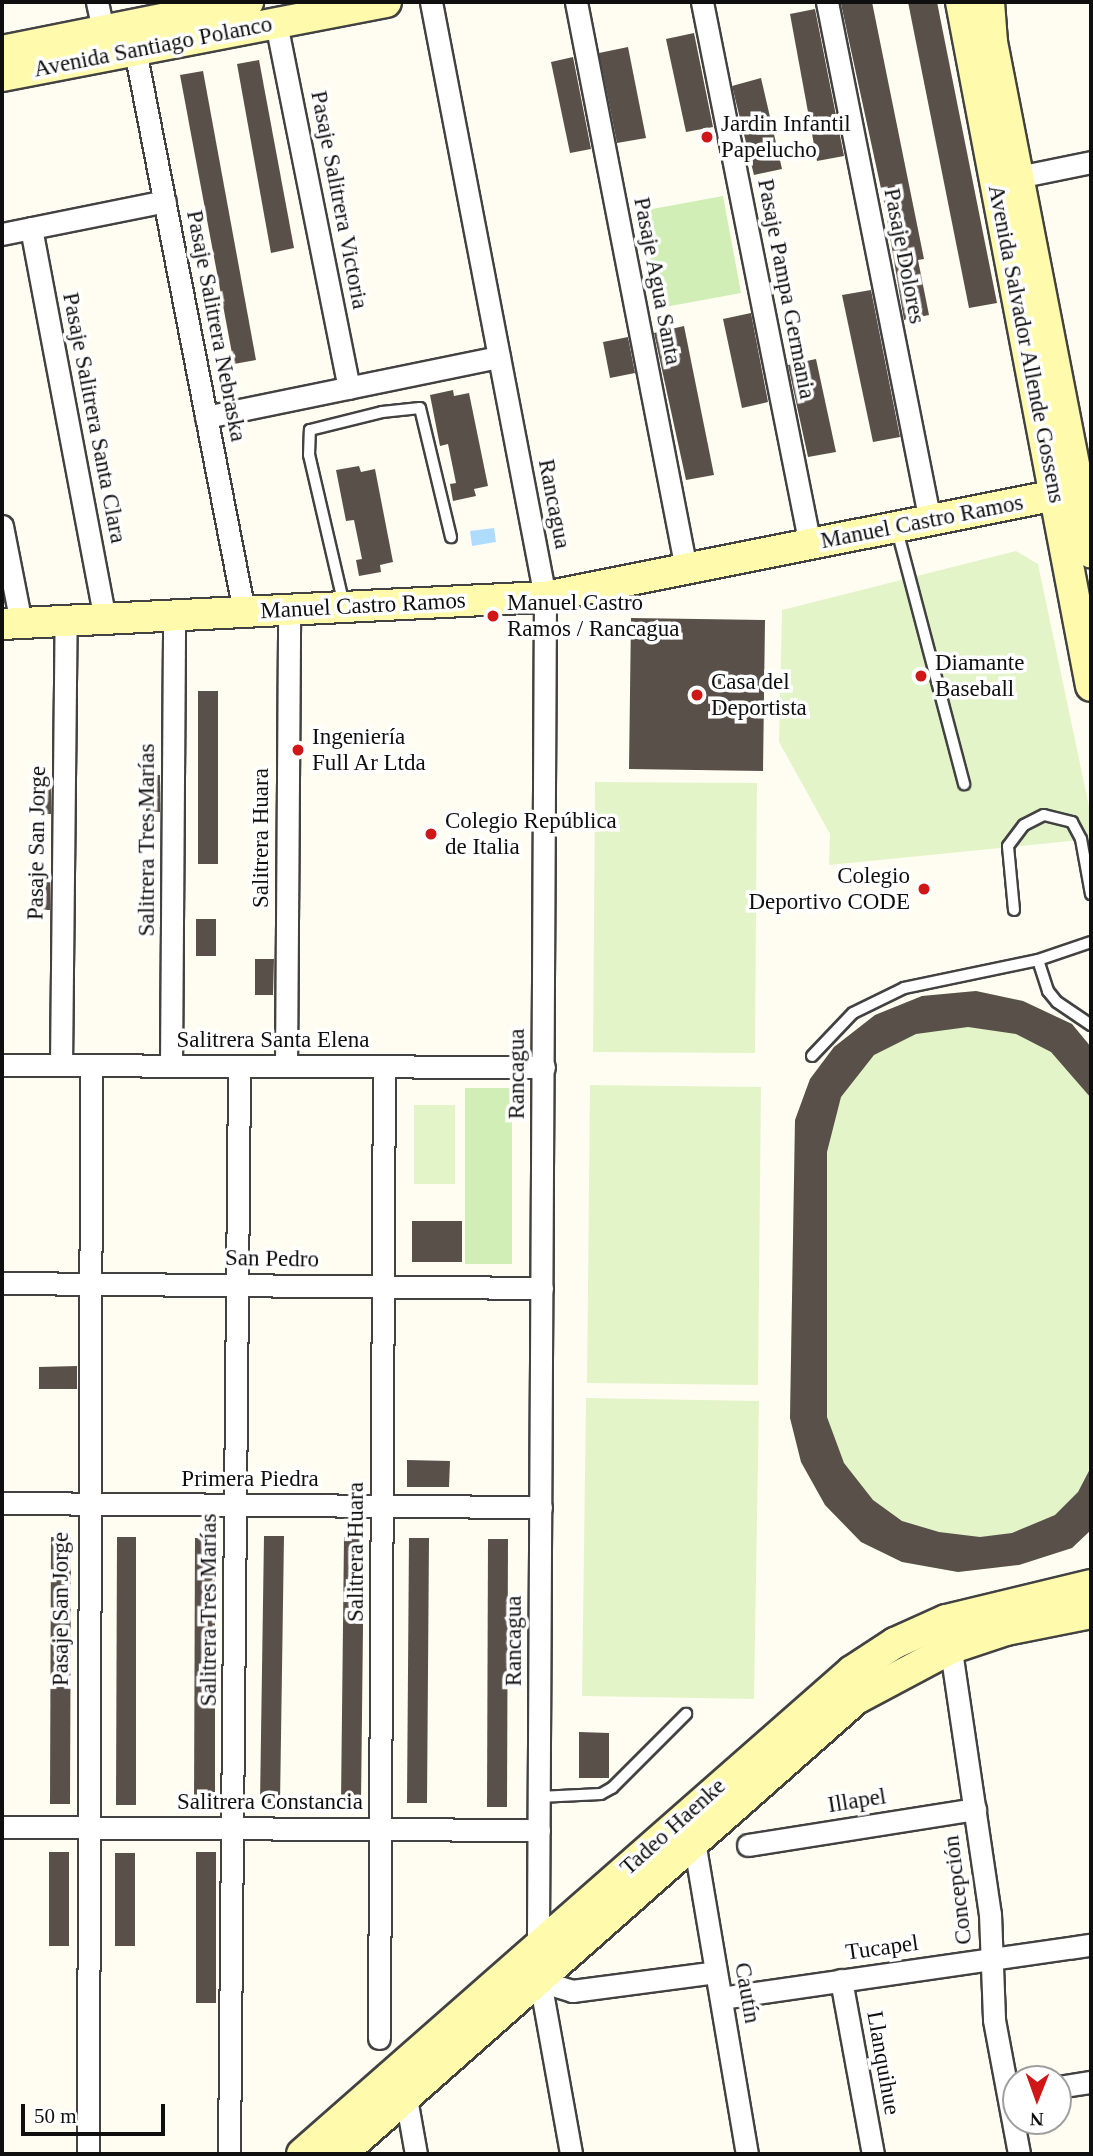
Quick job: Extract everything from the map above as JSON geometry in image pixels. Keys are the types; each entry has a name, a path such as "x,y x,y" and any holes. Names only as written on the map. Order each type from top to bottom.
{"main road":[{"name":"Avenida Santiago Polanco","path":"2,76 116,45 248,2"},
{"name":"Avenida Santiago Polanco","path":"2,51 116,45 276,23 386,2"},
{"name":"Avenida Salvador Allende Gossens","path":"961,2 1091,552"},
{"name":"Avenida Salvador Allende Gossens","path":"989,2 992,42 1075,492 1091,686"},
{"name":"Manuel Castro Ramos","path":"11,624 545,597 1075,492"},
{"name":"Tadeo Haenke","path":"302,2154 831,1687 884,1650 949,1634 1091,1585"},
{"name":"Tadeo Haenke","path":"341,2154 540,1981 856,1699 949,1634 1006,1630 1091,1613"}],"street":[{"name":"Pasaje Salitrera Nebraska","path":"97,2 116,45 165,201 244,612"},
{"name":"Rancagua","path":"431,2 545,597 538,1947 540,1981 570,2154"},
{"name":"Pasaje Agua Santa","path":"576,2 686,569"},
{"name":"Pasaje Pampa Germania","path":"702,2 810,545"},
{"name":"Pasaje Dolores","path":"827,2 930,521"},
{"name":"Pasaje Salitrera Victoria","path":"276,23 349,388"},
{"path":"1018,177 1091,162"},
{"path":"2,234 165,201"},
{"name":"Pasaje Salitrera Santa Clara","path":"31,228 105,619"},
{"path":"206,417 499,357"},
{"path":"2,526 11,624"},
{"name":"Salitrera Huara","path":"286,1066 289,610"},
{"name":"Salitrera Tres Marías","path":"172,1065 174,616"},
{"name":"Pasaje San Jorge","path":"61,1065 66,621"},
{"name":"Salitrera Santa Elena","path":"2,1065 544,1067"},
{"name":"Pasaje San Jorge","path":"88,2154 86,1827 91,1065"},
{"name":"Salitrera Tres Marías","path":"229,2154 239,1066"},
{"name":"Salitrera Huara","path":"379,2038 384,1066"},
{"name":"San Pedro","path":"2,1283 542,1288"},
{"name":"Primera Piedra","path":"2,1503 541,1507"},
{"name":"Concepción","path":"949,1634 975,1809 992,1959 994,2020 1005,2065"},
{"name":"Illapel","path":"748,1845 975,1809"},
{"name":"Salitrera Constancia","path":"2,1827 539,1830"},
{"name":"Cautín","path":"694,1842 747,2154"},
{"name":"Tucapel","path":"721,1998 1091,1945"},
{"path":"540,1981 572,1991 716,1972"},
{"name":"Llanquihue","path":"841,1980 873,2154"},
{"path":"1072,2085 1091,2082"},
{"path":"406,2098 416,2154"},
{"name":"Concepción","path":"1017,2135 1019,2154"}],"lane":[{"path":"344,608 309,455 310,430 382,412 420,408 451,537"},
{"path":"896,527 964,784"},
{"path":"1014,910 1008,846 1024,825 1044,816 1072,822 1081,839 1091,894"},
{"path":"812,1056 853,1013 904,988 1038,960 1091,942"},
{"path":"1038,960 1048,990 1057,1002 1091,1025"},
{"path":"539,1797 601,1794 612,1788 686,1714"}],"green space":[{"path":"723,196 741,293 654,309 636,212"},
{"name":"Diamante Baseball","path":"1016,551 1038,564 1091,816 1091,839 829,865 830,834 779,742 782,610"},
{"path":"595,782 757,783 755,1053 593,1052"},
{"path":"976,991 1023,1001 1072,1024 1091,1047 1091,1467 1087,1475 1091,1479 1091,1529 1072,1548 1019,1565 958,1572 902,1562 861,1542 825,1505 801,1462 790,1418 795,1120 810,1079 834,1047 875,1015 922,996"},
{"path":"590,1085 761,1087 758,1385 587,1383"},
{"path":"465,1088 512,1088 512,1264 465,1264"},
{"path":"414,1105 455,1105 455,1184 414,1184"},
{"path":"586,1398 759,1401 754,1699 582,1696"}],"water":[{"path":"494,528 496,542 472,546 470,531"}],"building":[{"path":"872,2 924,259 918,260 929,315 904,320 885,207 841,4"},
{"path":"908,2 937,2 997,303 969,308"},
{"path":"815,9 844,156 817,161 790,14"},
{"path":"694,33 713,127 686,132 666,39"},
{"path":"628,47 646,138 617,143 599,53"},
{"path":"573,57 591,149 570,153 551,62"},
{"path":"259,60 294,248 271,253 237,64"},
{"path":"203,71 256,360 234,364 180,75"},
{"path":"761,78 782,169 754,175 732,86"},
{"path":"871,290 900,437 873,442 842,295"},
{"path":"751,313 768,402 742,408 723,319"},
{"path":"684,326 714,475 686,480 654,333"},
{"path":"628,337 635,373 610,378 603,342"},
{"path":"816,359 836,452 808,457 788,365"},
{"path":"453,390 454,396 469,393 488,486 474,489 476,496 453,501 450,484 456,483 448,444 440,446 430,395"},
{"path":"359,466 361,472 375,469 393,562 380,565 381,572 359,576 356,560 362,559 354,520 346,521 336,470"},
{"name":"Casa del Deportista","path":"631,618 765,620 763,771 629,769"},
{"path":"198,691 218,691 218,864 198,864"},
{"path":"146,775 160,775 160,812 146,811"},
{"path":"34,777 51,777 51,814 34,814"},
{"path":"32,873 50,873 50,910 32,910"},
{"path":"196,919 216,919 216,956 196,956"},
{"path":"255,959 274,959 273,995 255,995"},
{"path":"976,991 1023,1001 1072,1024 1091,1047 1091,1098 1051,1052 1016,1034 968,1027 916,1034 874,1055 841,1097 827,1152 827,1417 844,1463 873,1500 902,1521 939,1532 980,1537 1012,1533 1055,1515 1078,1492 1091,1467 1091,1530 1072,1548 1019,1565 958,1572 902,1562 861,1542 825,1505 801,1462 790,1418 795,1120 810,1079 834,1047 875,1015 922,996"},
{"path":"412,1221 462,1221 462,1262 412,1262"},
{"path":"77,1366 77,1389 39,1389 39,1367"},
{"path":"407,1460 450,1461 449,1487 407,1487"},
{"path":"264,1536 284,1536 280,1803 260,1803"},
{"path":"51,1537 71,1537 70,1804 50,1804"},
{"path":"117,1537 136,1537 136,1805 116,1805"},
{"path":"344,1537 364,1538 361,1802 341,1802"},
{"path":"195,1538 215,1538 215,1806 194,1806"},
{"path":"409,1538 429,1538 427,1803 407,1803"},
{"path":"488,1539 508,1539 507,1807 487,1807"},
{"path":"579,1732 609,1733 609,1778 579,1778"},
{"path":"49,1852 69,1852 69,1946 49,1946"},
{"path":"196,1852 216,1852 216,2003 196,2003"},
{"path":"115,1853 135,1853 135,1946 115,1946"}],"place":[{"name":"Jardin Infantil Papelucho","path":"707,137"},
{"name":"Manuel Castro Ramos / Rancagua","path":"493,616"},
{"name":"Diamante Baseball","path":"921,676"},
{"name":"Casa del Deportista","path":"697,695"},
{"name":"Ingeniería Full Ar Ltda","path":"298,750"},
{"name":"Colegio República de Italia","path":"431,834"},
{"name":"Colegio Deportivo CODE","path":"924,889"}]}
